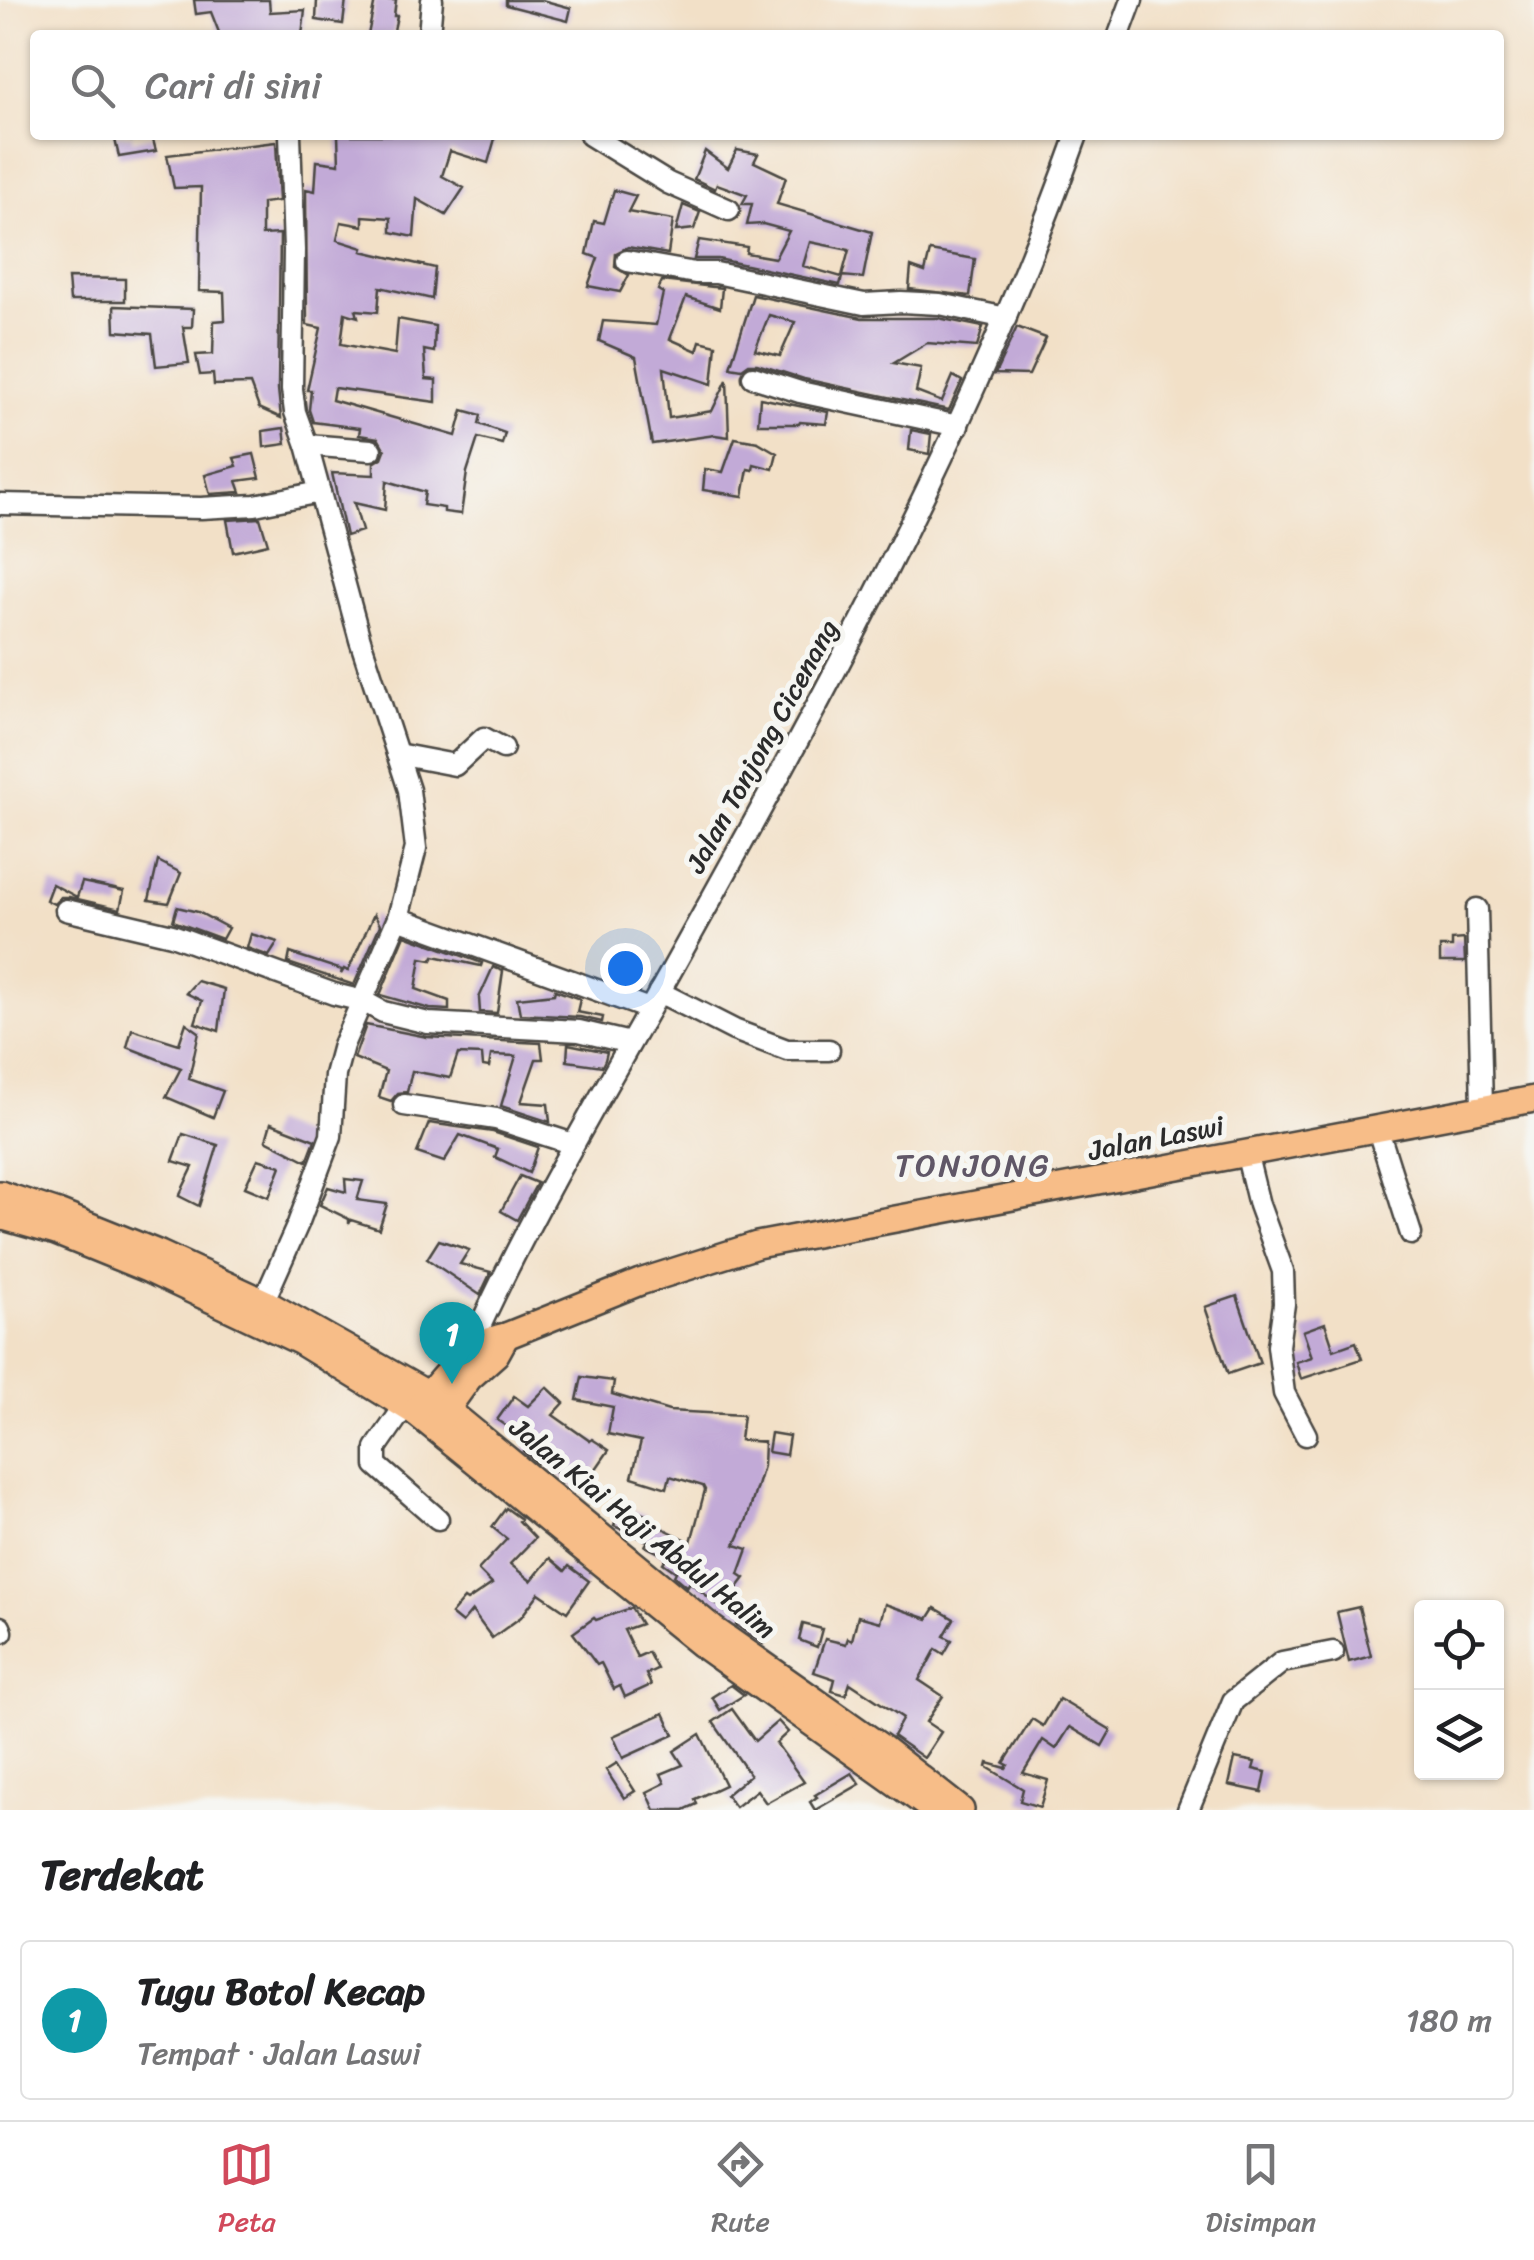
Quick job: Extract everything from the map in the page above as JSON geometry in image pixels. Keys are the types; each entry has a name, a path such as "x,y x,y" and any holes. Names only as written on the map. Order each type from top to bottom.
{"main road":[{"name":"Jalan Laswi","path":"426,1409 476,1359 496,1354 506,1336 640,1282 758,1244 1534,1099"},
{"name":"Jalan Kiai Haji Abdul Halim","path":"0,1194 143,1247 259,1311 301,1342 426,1409 701,1644 961,1810"},
{"name":"Jalan Kiai Haji Abdul Halim","path":"0,1216 56,1232 259,1311"},
{"name":"Jalan Kiai Haji Abdul Halim","path":"860,1744 934,1810"}],"street":[{"path":"429,30 432,0"},
{"path":"1121,30 1132,0"},
{"path":"259,1311 298,1224 330,1136 335,1076 343,1046 398,918 416,848 409,790 360,640 295,412 290,140"},
{"path":"598,140 668,183 729,210"},
{"name":"Jalan Tonjong Cicenang","path":"476,1359 486,1312 573,1144 876,598 1006,318 1053,206 1075,140"},
{"path":"626,261 716,273 864,304 940,304 1006,318"},
{"path":"753,376 800,392 958,426"},
{"path":"307,445 371,450"},
{"path":"0,504 201,508 256,505 320,492"},
{"path":"397,754 455,765 484,738 504,748"},
{"path":"1477,909 1482,1107"},
{"path":"66,910 172,935 334,994 364,1001 383,1012 428,1023 579,1031 630,1043"},
{"path":"398,918 654,1001 787,1050 829,1050"},
{"path":"404,1105 496,1118 573,1144"},
{"path":"1377,1127 1411,1234"},
{"path":"1246,1152 1283,1272 1284,1304 1278,1346 1284,1393 1306,1435"},
{"path":"426,1409 376,1448 376,1466 438,1519"},
{"path":"1188,1810 1234,1701 1282,1662 1333,1652"}],"building":[{"path":"194,0 269,0 270,12 305,10 303,30 218,30 211,12 196,14"},
{"path":"317,0 346,0 343,24 316,20"},
{"path":"375,0 396,0 394,30 369,30"},
{"path":"506,0 542,0 571,8 568,21 506,5"},
{"path":"115,140 153,140 156,151 119,157"},
{"path":"338,140 495,140 488,163 450,151 442,176 464,188 446,215 417,199 414,237 391,232 391,218 363,216 363,226 341,222 337,240 363,248 362,251 435,268 432,299 380,287 378,312 356,310 358,317 345,313 341,344 395,354 398,319 435,326 434,352 424,350 426,379 436,380 436,402 334,388 332,400 456,436 463,410 481,415 479,424 505,433 502,444 478,438 467,472 461,514 423,505 425,492 387,481 385,510 354,503 362,531 346,536 332,473 374,475 374,463 385,450 378,438 359,435 360,428 313,422 309,410 311,390 307,390 321,328 307,325 306,189 315,191 317,161 339,164"},
{"path":"276,142 279,201 262,203 262,235 280,234 281,418 259,408 250,384 214,385 213,374 200,375 196,355 213,354 214,321 225,320 224,292 199,291 201,187 174,188 167,155"},
{"path":"737,150 758,154 754,162 786,177 777,204 872,232 863,278 842,276 849,250 810,242 803,266 842,277 840,285 718,259 694,259 699,240 747,247 746,253 775,258 789,231 763,224 747,225 752,204 742,204 747,195 717,184 715,189 694,179 705,151 728,168"},
{"path":"614,190 636,196 628,212 673,220 668,254 628,247 616,253 615,267 629,275 620,292 588,286 598,258 587,254 594,221 604,223"},
{"path":"683,205 700,212 694,229 676,231"},
{"path":"930,251 975,259 970,296 909,289 911,267 925,272"},
{"path":"68,278 125,279 125,301 70,301"},
{"path":"662,281 722,288 720,308 686,297 670,339 697,351 700,341 716,345 712,384 664,368 669,418 712,411 727,380 729,437 715,435 652,444 636,357 599,341 603,321 656,325"},
{"path":"753,295 862,318 938,318 983,327 977,347 927,343 894,363 921,368 916,392 942,402 953,376 962,381 949,410 804,379 757,364 742,369 730,367","holes":["769,315 795,322 780,356 755,350"]},
{"path":"114,306 193,309 192,327 183,327 189,363 156,366 152,334 115,331"},
{"path":"1017,327 1046,338 1029,375 995,374"},
{"path":"760,398 828,412 826,424 758,424"},
{"path":"284,428 286,444 264,447 263,431"},
{"path":"911,430 931,434 929,454 909,450"},
{"path":"735,438 758,442 777,453 773,469 754,464 753,470 748,469 743,496 703,490 705,469 723,472"},
{"path":"254,454 260,478 237,481 241,492 210,494 205,475 237,466 234,458"},
{"path":"260,518 268,544 233,552 227,520"},
{"path":"158,861 181,873 169,903 149,900"},
{"path":"82,882 124,891 120,909 69,897 61,897 54,904 46,900 52,884 77,897"},
{"path":"177,907 198,912 228,928 222,939 173,921"},
{"path":"374,914 380,925 354,985 288,963 290,953 342,970 341,974 344,969 348,971"},
{"path":"251,934 278,942 269,956 247,948"},
{"path":"405,935 482,963 481,966 434,956 432,960 421,958 416,989 449,1001 449,1010 430,1009 380,995"},
{"path":"1464,939 1465,962 1440,962 1440,947 1452,947 1452,940"},
{"path":"493,967 503,971 497,1013 480,1012 479,998"},
{"path":"197,981 224,989 219,1031 195,1023 202,1001 186,993"},
{"path":"555,990 580,999 577,1012 603,1017 602,1022 520,1014 517,998 554,994"},
{"path":"186,1023 199,1032 189,1079 223,1091 213,1117 166,1097 181,1068 127,1047 132,1029 179,1044"},
{"path":"366,1025 427,1037 541,1043 543,1059 536,1059 521,1102 548,1104 550,1122 501,1106 516,1056 491,1055 489,1067 483,1066 482,1055 458,1054 450,1078 412,1071 407,1092 398,1093 391,1101 379,1097 386,1071 354,1058"},
{"path":"568,1044 607,1052 602,1066 567,1061"},
{"path":"271,1123 315,1140 307,1161 266,1140"},
{"path":"429,1123 493,1132 538,1147 529,1173 495,1157 498,1149 460,1135 444,1162 417,1153"},
{"path":"183,1134 218,1145 199,1206 179,1196 193,1167 173,1161"},
{"path":"258,1159 281,1166 269,1197 245,1187"},
{"path":"520,1176 537,1183 517,1220 501,1211"},
{"path":"345,1179 363,1181 357,1200 387,1204 379,1229 351,1220 349,1224 349,1219 320,1205 328,1187 346,1192"},
{"path":"439,1240 469,1250 460,1264 491,1272 480,1295 427,1259"},
{"path":"1237,1296 1260,1363 1228,1374 1205,1307"},
{"path":"1325,1323 1334,1350 1356,1342 1362,1359 1301,1379 1296,1362 1312,1357 1303,1331"},
{"path":"582,1377 614,1381 612,1394 669,1411 743,1415 740,1440 764,1442 763,1466 735,1545 748,1549 739,1574 745,1578 732,1595 774,1629 763,1644 690,1582 687,1587 674,1576 676,1572 663,1563 667,1557 645,1546 648,1541 614,1526 621,1506 646,1515 644,1519 691,1542 705,1490 670,1476 667,1488 632,1477 641,1441 608,1434 613,1407 577,1400"},
{"path":"547,1387 564,1403 553,1415 609,1450 580,1492 540,1458 537,1463 523,1451 529,1442 497,1420 514,1396 528,1406"},
{"path":"771,1433 789,1436 786,1455 768,1452"},
{"path":"506,1508 521,1519 535,1538 510,1564 531,1581 550,1558 565,1571 569,1566 589,1581 567,1612 539,1593 521,1617 492,1638 472,1611 462,1623 451,1614 464,1599 467,1601 492,1584 478,1570 507,1539 492,1527"},
{"path":"885,1604 928,1619 935,1608 954,1619 944,1636 952,1640 944,1654 936,1649 919,1680 943,1696 926,1722 941,1732 924,1758 893,1736 903,1718 850,1683 846,1695 832,1691 835,1679 814,1672 825,1639 846,1644 848,1638 852,1640 858,1616 880,1622"},
{"path":"1359,1607 1371,1656 1349,1662 1337,1612"},
{"path":"631,1608 641,1624 624,1630 637,1657 648,1652 657,1669 646,1674 651,1685 625,1697 620,1686 614,1689 601,1663 597,1665 573,1633 594,1618"},
{"path":"803,1624 822,1629 817,1647 799,1640"},
{"path":"731,1685 744,1695 720,1710 712,1697"},
{"path":"1059,1699 1111,1730 1102,1746 1070,1727 1056,1749 1043,1740 1023,1773 1048,1780 1040,1807 1020,1801 1023,1789 987,1767 988,1763 1006,1768 1004,1763 1032,1719 1043,1726"},
{"path":"732,1709 755,1741 778,1721 788,1732 776,1743 804,1782 766,1803 757,1790 735,1807 726,1795 750,1775 713,1722"},
{"path":"664,1713 674,1735 623,1758 613,1736"},
{"path":"700,1734 725,1785 695,1799 697,1804 684,1810 655,1810 647,1792 665,1783 661,1774 683,1765 674,1751"},
{"path":"1235,1758 1255,1762 1253,1769 1266,1772 1262,1792 1229,1785"},
{"path":"617,1763 635,1791 624,1798 606,1770"},
{"path":"852,1773 860,1784 815,1810 810,1802 815,1795"}],"place":[{"name":"Tugu Botol Kecap","path":"452,1384"}],"district":[{"name":"TONJONG","path":"973,1165"}]}
